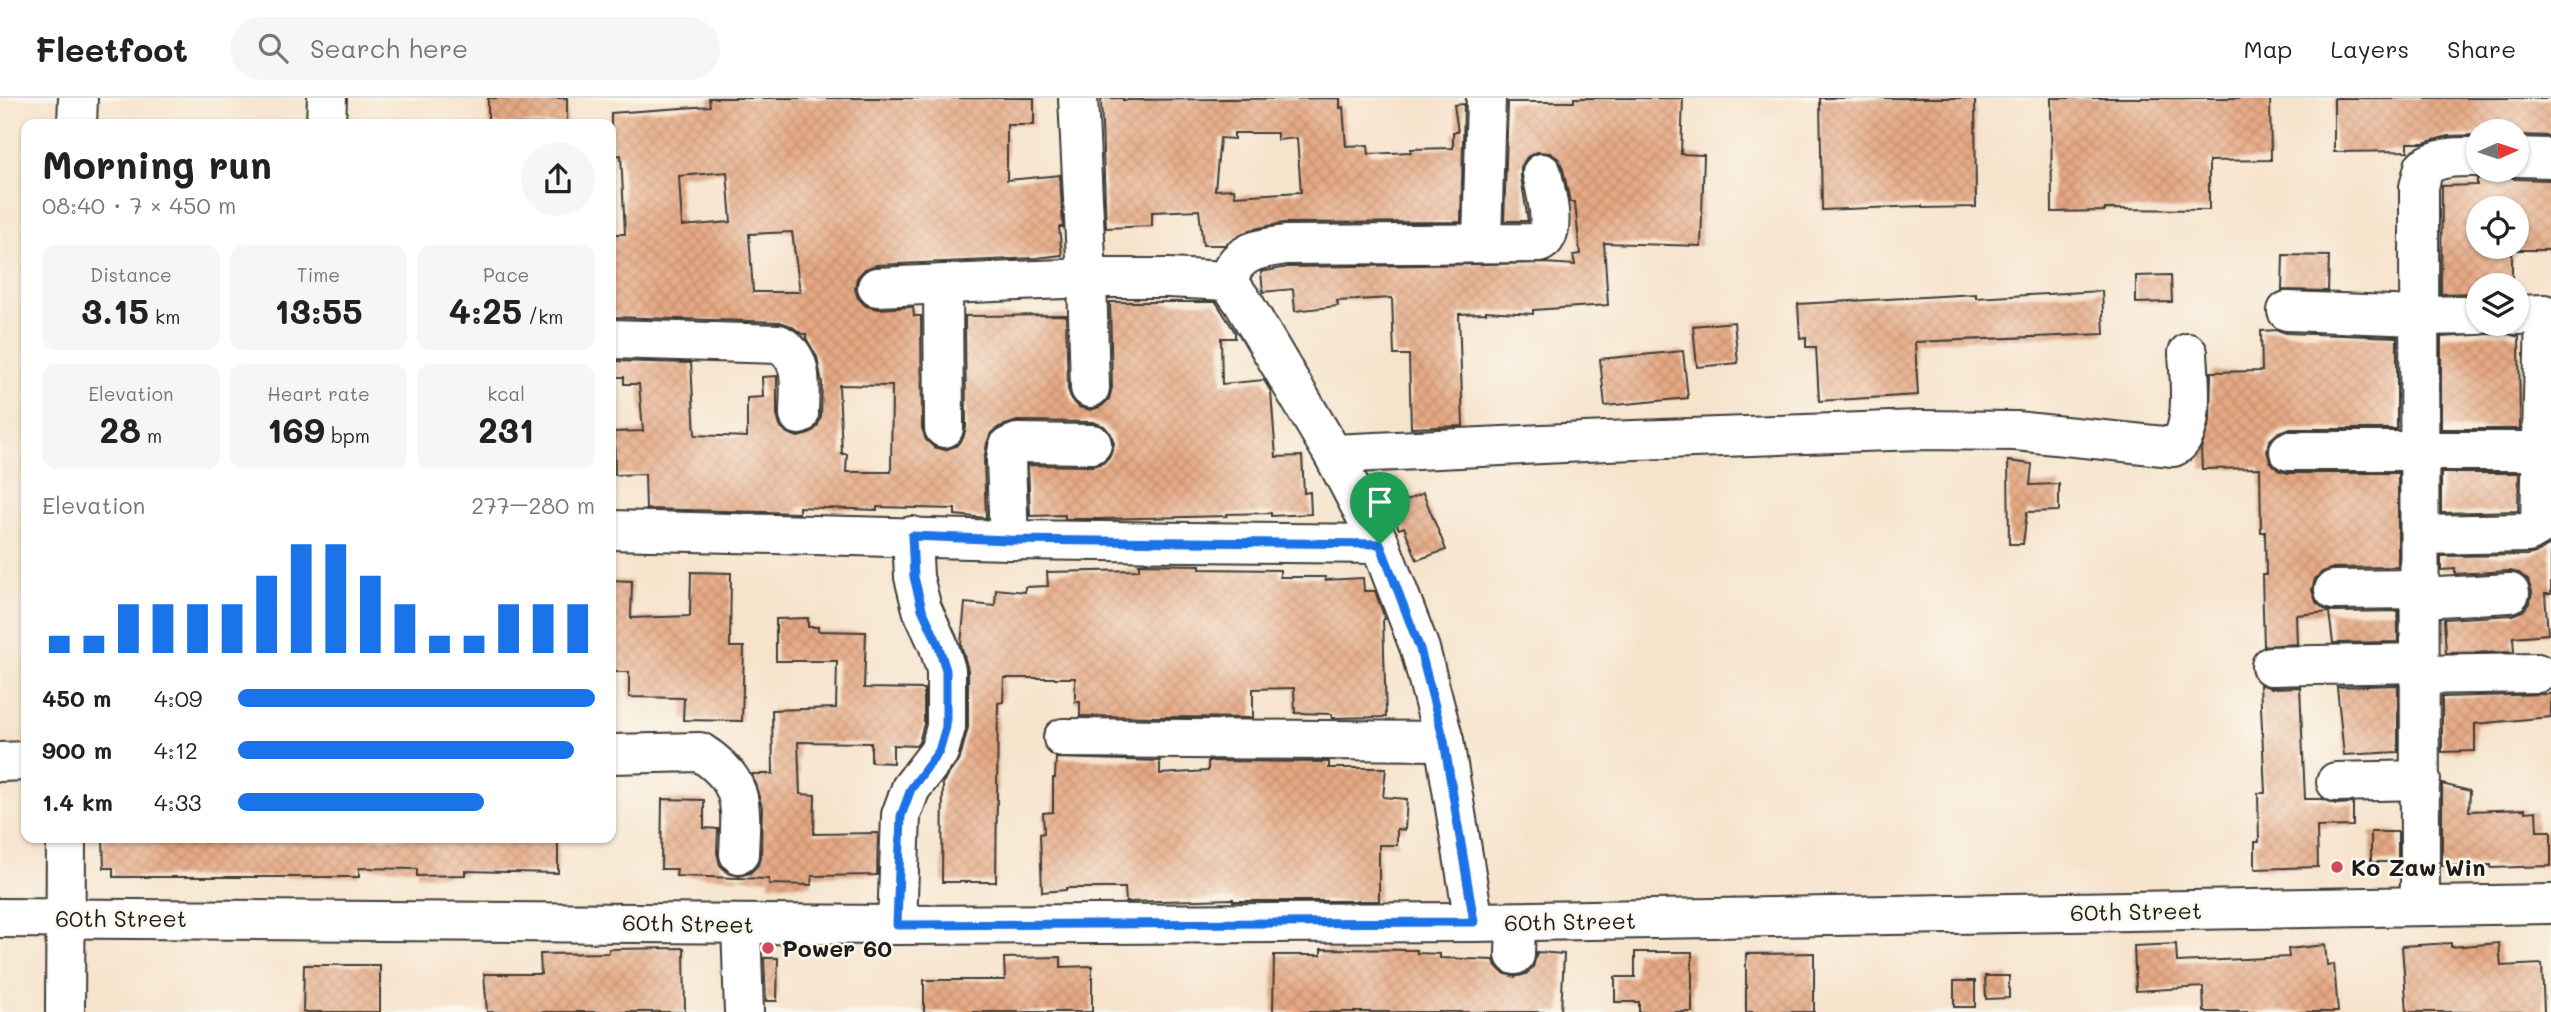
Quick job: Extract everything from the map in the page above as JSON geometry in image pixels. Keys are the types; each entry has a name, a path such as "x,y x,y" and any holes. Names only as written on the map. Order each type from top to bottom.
{"street":[{"path":"77,119 78,98"},
{"path":"326,119 327,98"},
{"path":"1078,98 1090,388"},
{"path":"1482,242 1486,98"},
{"path":"2420,906 2419,187 2424,167 2434,160 2466,157"},
{"path":"2529,157 2551,158"},
{"path":"1474,922 1444,741 1420,649 1380,544 1333,454 1228,281 1236,260 1266,248 1286,245 1539,243 1550,229 1542,173"},
{"path":"877,287 1087,278 1228,281"},
{"path":"943,284 944,428"},
{"path":"2287,311 2466,315"},
{"path":"2421,535 2528,533 2538,528 2541,516 2545,314 2529,315"},
{"path":"616,339 779,344 788,349 798,365 799,415"},
{"path":"1333,454 1919,430 2016,431 2173,446 2178,444 2186,432 2190,410 2188,353"},
{"path":"1009,540 1006,460 1008,447 1017,443 1092,444"},
{"path":"2290,451 2543,451"},
{"path":"616,530 1009,540 1380,544"},
{"path":"897,925 901,816 911,789 939,751 946,727 946,670 922,609 914,577 912,536"},
{"path":"2334,590 2421,594 2510,593"},
{"path":"2270,666 2537,673"},
{"path":"1063,738 1444,741"},
{"path":"616,754 700,752 711,759 738,793 741,806 739,854"},
{"path":"0,762 21,761"},
{"path":"2336,782 2421,780"},
{"path":"65,1012 66,843"},
{"name":"60th Street","path":"0,918 897,925 1474,922 1516,938 2420,906 2551,904"},
{"path":"741,924 744,1012"}],"building":[{"path":"488,98 567,98 567,119 488,119"},
{"path":"709,98 1034,98 1034,125 1007,125 1007,180 1060,175 1063,227 1059,227 1062,255 876,265 865,269 857,278 855,289 858,298 866,306 878,309 913,307 914,316 921,316 922,428 926,440 934,447 945,450 956,446 963,438 966,428 965,316 1066,315 1068,389 1072,400 1079,407 1091,410 1102,406 1109,399 1112,388 1110,302 1216,302 1235,332 1235,338 1221,338 1222,384 1264,380 1271,392 1276,457 1302,456 1304,493 1310,492 1311,514 1101,519 1065,519 1065,515 1030,516 1028,465 1092,466 1103,463 1110,456 1114,444 1111,434 1104,426 1093,422 1017,421 999,427 991,433 987,443 984,461 986,518 955,515 955,509 799,507 799,513 646,509 645,474 616,475 616,432 643,431 639,384 624,384 624,377 616,377 616,361 691,363 695,435 747,437 747,398 763,397 762,377 777,376 777,415 780,426 787,433 798,437 809,434 817,427 821,416 822,383 817,357 806,334 780,322 616,317 616,234 625,234 621,155 616,156 616,119 611,119 611,113 710,106","holes":["727,172 731,222 682,226 679,176","792,232 800,292 753,292 749,234","839,385 892,386 891,472 846,472 847,454 842,454"]},
{"path":"1101,98 1340,98 1346,146 1368,145 1369,154 1453,148 1453,132 1458,132 1454,105 1464,104 1461,222 1283,223 1250,230 1224,245 1203,245 1199,210 1152,212 1152,226 1106,228","holes":["1234,133 1277,133 1277,140 1297,138 1301,192 1235,196 1234,189 1215,190 1220,138 1234,139"]},
{"path":"1574,98 1683,98 1681,154 1704,155 1701,246 1604,243 1608,305 1533,310 1533,314 1486,311 1459,314 1463,426 1411,428 1409,355 1394,355 1392,298 1337,301 1338,306 1295,311 1293,289 1263,292 1261,272 1288,267 1544,263 1575,265 1573,255 1580,254 1575,202 1570,202 1559,159 1550,153 1537,152 1527,157 1521,167 1528,221 1504,221 1508,102 1574,102"},
{"path":"1820,98 1975,98 1976,207 1822,210"},
{"path":"2051,98 2270,98 2271,160 2209,161 2209,210 2105,209 2052,212"},
{"path":"2334,98 2551,98 2551,136 2529,135 2529,119 2466,119 2466,135 2408,143 2408,151 2334,152"},
{"path":"2551,180 2551,250 2529,250 2529,196 2466,196 2466,259 2512,259 2512,273 2466,273 2466,293 2441,294 2442,186 2477,185 2477,182"},
{"path":"2283,255 2329,256 2328,291 2282,290"},
{"path":"2171,275 2172,302 2136,303 2136,276"},
{"path":"2102,291 2104,334 1915,342 1918,395 1819,401 1816,347 1806,347 1806,337 1800,338 1798,304 1976,294 1976,298"},
{"path":"1734,322 1738,363 1697,367 1693,326"},
{"path":"2278,330 2286,333 2397,337 2397,429 2288,429 2279,432 2270,440 2267,452 2270,461 2278,470 2288,473 2398,473 2398,567 2333,568 2322,572 2315,579 2312,590 2316,602 2324,609 2334,612 2398,611 2398,642 2333,643 2329,612 2296,615 2297,644 2264,646 2262,575 2266,575 2265,532 2261,532 2260,468 2202,469 2201,449 2210,421 2211,372 2262,371 2261,331"},
{"path":"2441,337 2519,337 2520,429 2441,429"},
{"path":"1683,351 1688,398 1605,406 1600,359"},
{"path":"2008,461 2032,464 2030,485 2059,484 2059,511 2027,512 2023,544 2009,544"},
{"path":"2441,473 2519,473 2518,511 2441,513"},
{"path":"1423,493 1446,550 1417,560 1404,527 1399,529 1389,508"},
{"path":"2551,544 2551,594 2545,594 2548,634 2513,637 2514,652 2446,653 2444,619 2512,615 2523,611 2530,602 2532,592 2528,580 2519,573 2509,571 2455,574 2455,569 2441,570 2441,556 2528,555"},
{"path":"1139,564 1200,565 1200,569 1280,570 1280,577 1325,577 1325,580 1363,578 1364,591 1375,591 1385,619 1386,717 1332,718 1332,714 1295,713 1294,688 1253,689 1253,718 1080,716 1080,702 1075,702 1075,678 1004,678 1003,702 998,703 996,882 942,882 943,782 960,758 968,727 968,670 961,645 965,603 995,606 996,589 1025,592 1025,587 1048,586 1047,572 1139,570"},
{"path":"691,572 731,573 730,647 744,647 742,721 683,720 684,698 629,697 629,672 616,672 616,580 632,581 631,618 690,616"},
{"path":"808,618 808,627 818,627 818,631 866,632 864,688 924,689 924,724 919,742 916,746 893,745 893,763 871,762 871,743 798,742 800,794 815,795 814,834 878,833 877,875 812,876 811,885 769,884 769,879 676,876 677,869 661,869 662,799 704,800 704,828 718,829 717,853 720,865 728,873 739,876 750,873 758,865 761,855 762,807 752,774 773,774 772,710 836,708 837,661 776,661 776,619"},
{"path":"2260,684 2271,688 2300,687 2305,799 2323,799 2336,804 2353,803 2353,826 2317,827 2318,867 2255,869 2255,842 2259,842 2258,793 2265,793"},
{"path":"2398,685 2398,752 2344,755 2337,687"},
{"path":"2551,694 2551,717 2475,724 2475,751 2442,752 2442,697"},
{"path":"1056,758 1160,761 1160,774 1208,771 1208,761 1329,762 1329,768 1386,768 1383,797 1407,799 1405,830 1397,829 1397,845 1379,845 1379,901 1233,899 1126,902 1125,888 1066,888 1042,892 1040,834 1044,833 1043,813 1053,812"},
{"path":"2442,784 2470,791 2469,811 2536,811 2537,831 2551,831 2551,866 2442,866"},
{"path":"2371,832 2398,832 2398,862 2371,862"},
{"path":"103,843 558,843 558,873 465,871 465,875 417,876 417,869 359,868 359,877 113,877 113,868 104,868"},
{"path":"2451,943 2451,947 2499,943 2501,966 2542,964 2544,1012 2407,1012 2402,946"},
{"path":"2176,944 2177,962 2289,957 2288,949 2325,945 2327,965 2334,964 2338,1012 2204,1012 2203,987 2136,991 2134,946"},
{"path":"684,948 685,1012 487,1012 484,974 541,974 540,954 609,953 609,949"},
{"path":"1321,949 1417,950 1417,953 1440,954 1440,958 1494,960 1503,973 1515,977 1526,974 1533,967 1537,952 1564,954 1561,1012 1273,1012 1274,955 1321,955"},
{"path":"1635,952 1692,952 1692,1012 1639,1012 1639,1002 1615,1002 1615,977 1635,977"},
{"path":"1814,953 1814,1012 1746,1012 1746,954"},
{"path":"1061,957 1061,967 1092,966 1092,1012 924,1012 924,980 1005,980 1004,958"},
{"path":"764,958 778,958 777,1001 766,1001"},
{"path":"304,965 380,965 380,1012 303,1012"},
{"path":"1985,976 2009,976 2009,998 1986,999"},
{"path":"1954,981 1975,981 1975,1007 1954,1007"}],"place":[{"name":"Ko Zaw Win","path":"2337,867"},
{"name":"Power 60","path":"768,948"}],"route":[{"path":"912,536 1009,540 1380,544 1420,649 1444,741 1474,922 897,925 901,816 911,789 939,751 946,727 946,670 922,609 914,577 912,536"}]}
